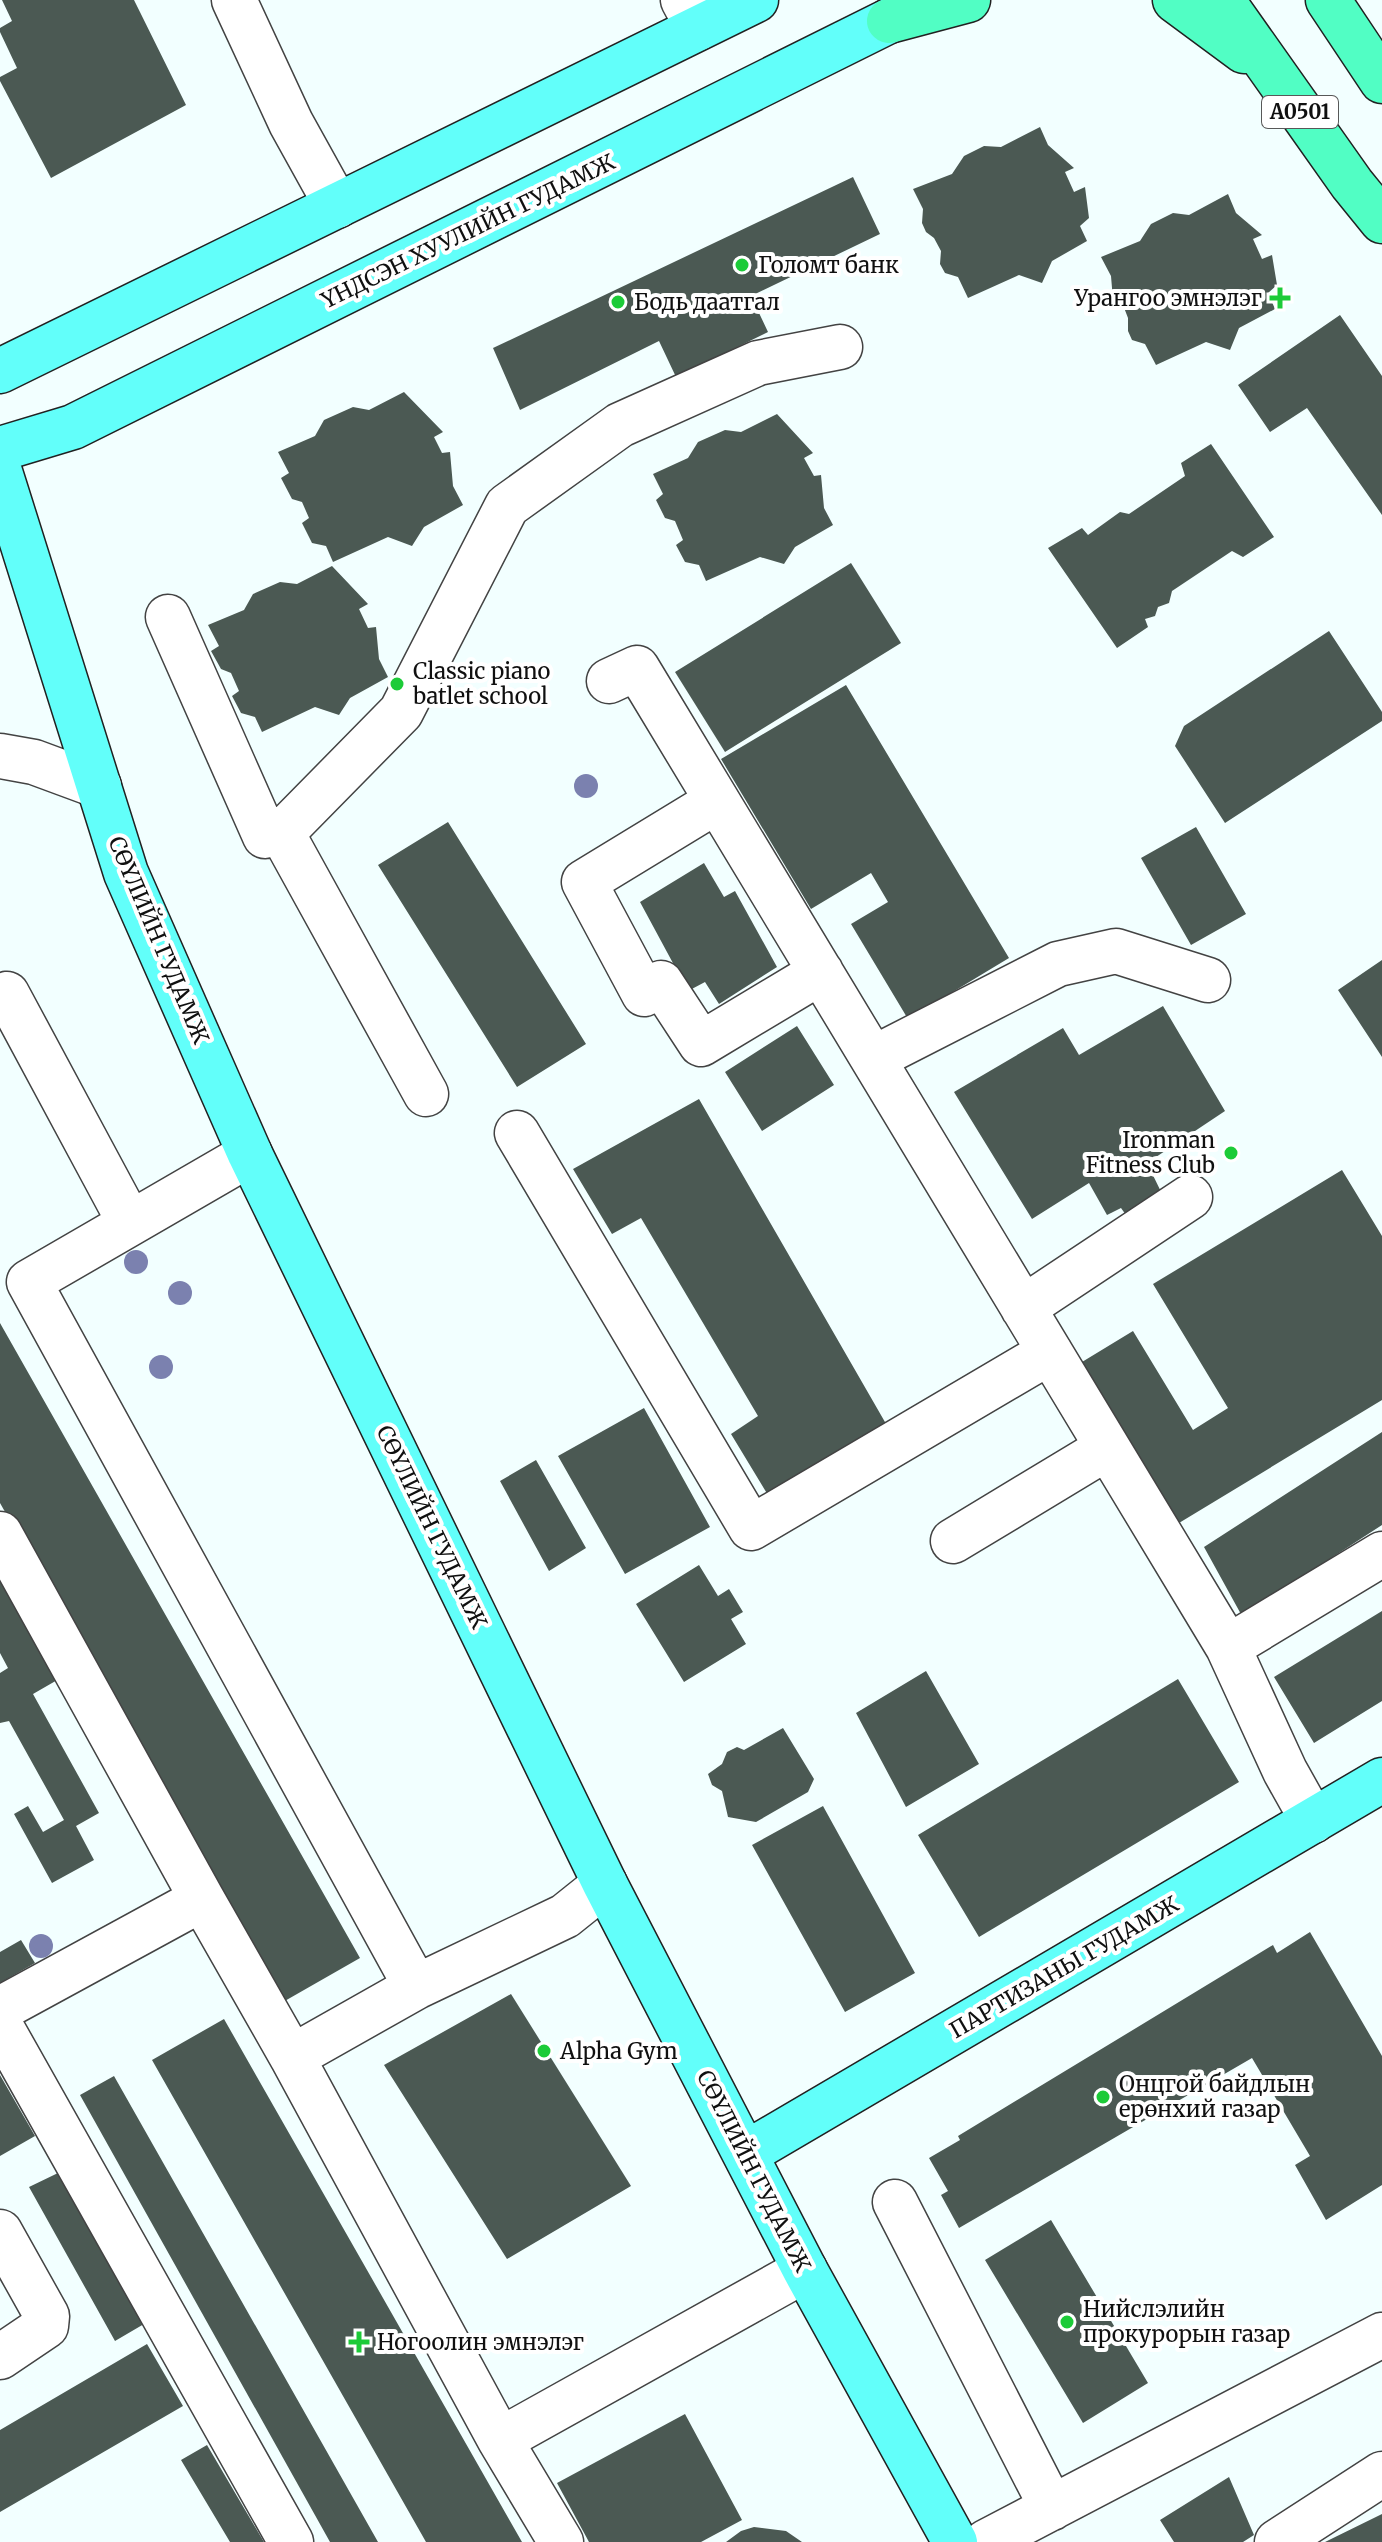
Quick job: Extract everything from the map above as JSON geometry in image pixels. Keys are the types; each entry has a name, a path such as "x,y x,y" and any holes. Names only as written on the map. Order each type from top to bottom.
{"highway":[{"path":"889,21 968,0"},
{"path":"1175,0 1272,72"},
{"name":"A0501","path":"1222,0 1382,221"},
{"path":"1328,0 1382,81"},
{"path":"1361,0 1382,41"}],"main road":[{"path":"0,371 337,206 691,14 756,0"},
{"name":"ҮНДСЭН ХУУЛИЙН ГУДАМЖ","path":"0,449 73,427 931,0"},
{"name":"СӨҮЛИЙН ГУДАМЖ","path":"0,472 126,873 250,1154 605,1884 805,2270 955,2542"},
{"name":"ПАРТИЗАНЫ ГУДАМЖ","path":"745,2154 1381,1783"}],"street":[{"path":"234,0 291,123 337,206"},
{"path":"426,1094 282,833 401,712 507,506 620,425 758,363 840,347"},
{"path":"168,617 265,836"},
{"path":"609,681 637,668 876,1057 1228,1647 1285,1771 1313,1821"},
{"path":"0,756 34,762 99,786"},
{"path":"717,801 584,882 644,994 661,983 701,1044 821,972"},
{"path":"876,1057 1058,964 1116,951 1208,980"},
{"path":"7,994 130,1223"},
{"path":"517,1133 751,1528 1050,1352"},
{"path":"250,1154 29,1282 416,1987"},
{"path":"1023,1308 1190,1197"},
{"path":"953,1541 1107,1448"},
{"path":"0,1534 292,2057 500,2440 561,2542"},
{"path":"1228,1647 1382,1554"},
{"path":"292,2057 416,1987 565,1916 605,1884"},
{"path":"0,2009 202,1899"},
{"path":"0,2025 291,2542"},
{"path":"895,2202 1052,2508"},
{"path":"0,2232 47,2316 46,2326 36,2336 0,2357"},
{"path":"500,2440 805,2270"},
{"path":"986,2542 1382,2335"},
{"path":"1277,2542 1382,2474"}],"building":[{"path":"2,0 134,0 186,105 51,178 0,81 0,77 17,68 0,32 0,28 12,21"},
{"path":"1040,127 1048,145 1074,168 1065,172 1074,192 1085,187 1089,218 1080,226 1087,241 1052,261 1042,283 1019,275 968,298 958,277 945,273 940,264 941,251 934,238 926,232 922,223 923,209 913,189 952,174 964,156 984,146 1001,147"},
{"name":"Голомт банк","path":"853,177 880,234 751,296 768,332 676,377 659,341 520,410 493,348"},
{"path":"1228,194 1236,213 1262,235 1253,239 1262,259 1272,255 1277,285 1268,293 1275,309 1239,328 1230,350 1206,342 1156,365 1145,344 1132,340 1128,318 1123,305 1113,300 1111,276 1101,257 1140,241 1151,224 1173,213 1189,215"},
{"path":"1340,315 1382,376 1382,515 1307,408 1270,432 1238,385"},
{"path":"404,392 443,432 434,437 442,453 450,452 453,486 463,505 424,527 412,546 388,537 333,562 326,546 312,543 302,523 309,518 302,502 292,499 281,478 289,473 278,452 315,436 324,420 353,407 369,410"},
{"path":"777,414 813,453 804,458 814,476 821,475 824,508 833,525 795,547 784,564 760,557 706,581 699,565 685,562 676,545 683,540 675,521 665,518 656,500 663,494 653,474 688,458 698,442 725,430 741,432"},
{"path":"1211,444 1274,537 1243,557 1232,551 1172,591 1169,603 1158,607 1155,616 1145,619 1148,627 1117,648 1048,548 1082,528 1088,535 1120,512 1129,514 1185,476 1181,463"},
{"path":"851,563 901,643 725,752 675,672"},
{"path":"332,566 368,604 359,609 368,628 376,627 379,659 388,677 350,698 339,715 315,707 262,732 255,717 241,713 232,696 239,691 231,673 221,669 211,651 219,646 208,625 244,610 253,594 280,582 297,584"},
{"path":"1329,631 1382,712 1382,721 1225,823 1175,746 1184,726"},
{"path":"846,685 1009,958 908,1019 851,924 888,902 871,873 811,909 721,759"},
{"path":"448,822 586,1044 517,1087 378,865"},
{"path":"1196,827 1246,914 1191,945 1141,858"},
{"path":"704,863 724,897 735,891 777,967 719,1004 705,982 688,991 640,902"},
{"path":"1382,960 1382,1057 1338,990"},
{"path":"1163,1006 1225,1111 1147,1163 1166,1202 1131,1222 1121,1208 1107,1215 1089,1183 1032,1219 954,1092 1063,1028 1079,1055"},
{"path":"797,1026 834,1085 762,1131 725,1072"},
{"path":"699,1099 889,1429 771,1500 731,1434 758,1416 641,1218 612,1234 573,1169"},
{"path":"1342,1170 1382,1236 1382,1400 1179,1523 1082,1362 1133,1331 1193,1430 1228,1408 1153,1284"},
{"path":"0,1323 360,1958 283,2002 0,1503"},
{"path":"644,1408 710,1527 625,1574 558,1456"},
{"path":"1382,1432 1382,1525 1242,1616 1204,1547"},
{"path":"536,1460 586,1548 549,1571 500,1481"},
{"path":"699,1565 718,1596 729,1589 743,1612 731,1619 746,1644 684,1682 636,1604"},
{"path":"0,1571 59,1679 33,1694 99,1813 76,1826 94,1860 52,1883 14,1814 28,1806 43,1832 64,1820 9,1721 0,1723 0,1673 8,1668 0,1653"},
{"path":"1382,1611 1382,1701 1314,1743 1274,1677"},
{"path":"926,1671 979,1764 906,1807 856,1713"},
{"path":"1178,1679 1239,1782 979,1937 918,1835"},
{"path":"783,1728 814,1779 808,1792 756,1822 728,1817 722,1791 712,1785 708,1774 722,1764 727,1752 737,1747 744,1750"},
{"path":"823,1806 915,1973 845,2012 752,1845"},
{"name":"Онцгой байдлын ерөнхий газар","path":"1310,1932 1382,2056 1382,2185 1326,2220 1295,2165 1310,2156 1252,2058 959,2228 941,2195 948,2191 929,2158 960,2140 958,2136 1273,1945 1277,1953"},
{"path":"21,1940 35,1963 0,1983 0,1952"},
{"path":"511,1994 631,2186 507,2259 384,2065"},
{"path":"224,2019 522,2542 426,2542 152,2060"},
{"path":"0,2075 35,2136 0,2156"},
{"path":"114,2076 378,2542 330,2542 80,2095"},
{"path":"58,2173 144,2324 115,2341 29,2187"},
{"name":"Нийслэлийн прокурорын газар","path":"1051,2220 1148,2383 1083,2423 985,2260"},
{"path":"147,2344 183,2406 0,2512 0,2430"},
{"path":"685,2414 742,2520 701,2542 589,2542 557,2483"},
{"path":"207,2445 264,2542 230,2542 181,2460"},
{"path":"1229,2477 1254,2535 1243,2542 1174,2542 1160,2520"},
{"path":"1382,2514 1382,2542 1325,2542"},
{"path":"754,2527 786,2531 802,2542 726,2542 741,2531"}],"place":[{"name":"Голомт банк","path":"742,265"},
{"name":"Урангоо эмнэлэг","path":"1280,298"},
{"name":"Бодь даатгал","path":"618,302"},
{"name":"Classic piano batlet school","path":"397,684"},
{"name":"Ironman Fitness Club","path":"1231,1153"},
{"name":"Alpha Gym","path":"544,2051"},
{"name":"Онцгой байдлын ерөнхий газар","path":"1103,2097"},
{"name":"Нийслэлийн прокурорын газар","path":"1067,2322"},
{"name":"Ногоолин эмнэлэг","path":"359,2342"}]}
